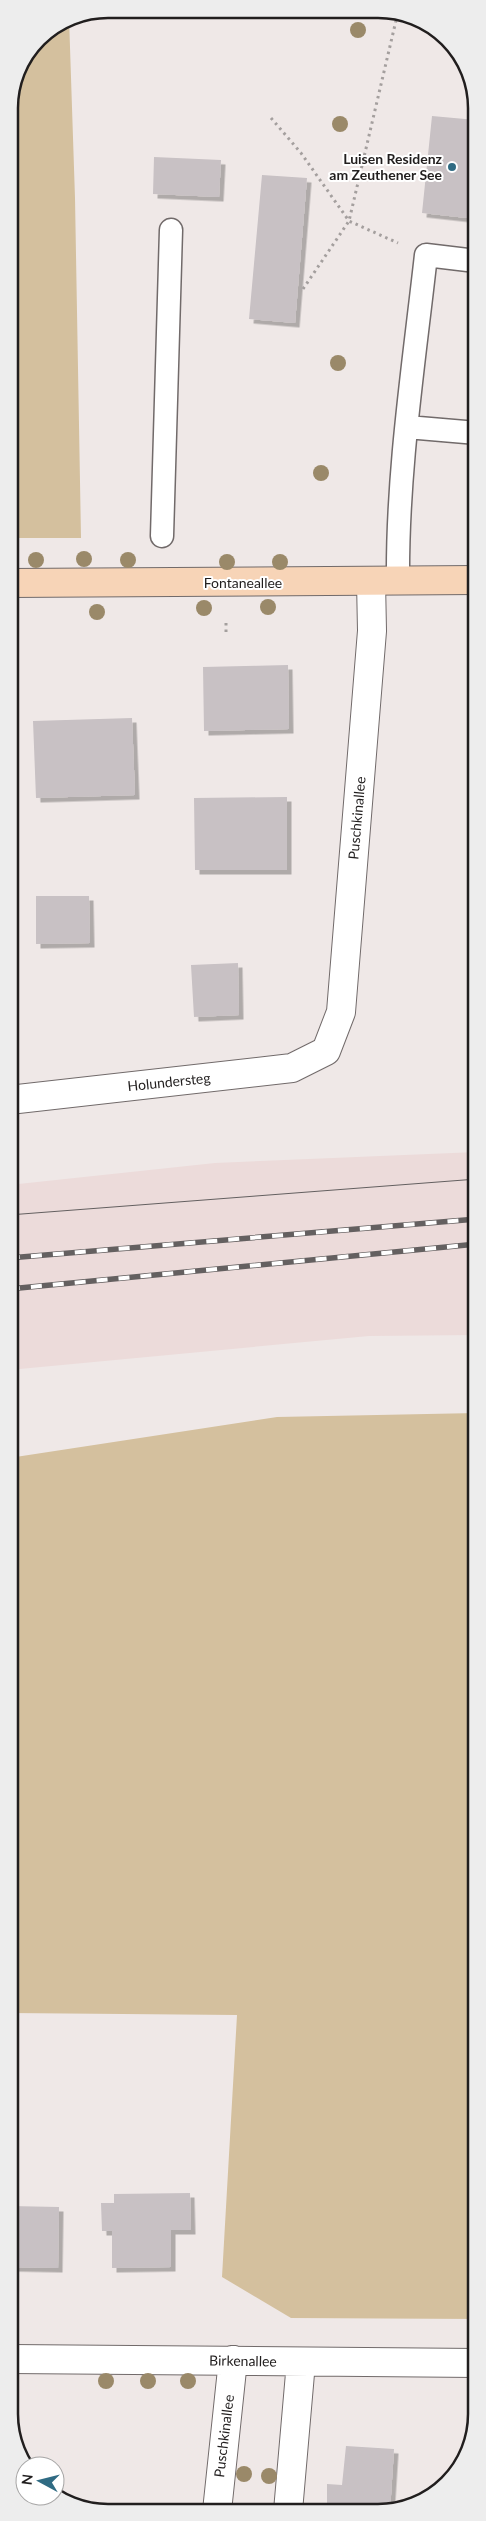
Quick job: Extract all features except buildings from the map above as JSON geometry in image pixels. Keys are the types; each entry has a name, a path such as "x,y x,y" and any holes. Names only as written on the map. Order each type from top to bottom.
{"main road":[{"name":"Fontaneallee","path":"18,583 468,580"}],"street":[{"name":"Puschkinallee","path":"326,1051 341,1012 372,631 371,581"},
{"name":"Holundersteg","path":"18,1099 292,1068 326,1051"},
{"name":"Birkenallee","path":"18,2359 468,2363"},
{"name":"Puschkinallee","path":"218,2504 233,2360"},
{"path":"289,2504 301,2362"}],"lane":[{"path":"162,536 171,230"},
{"path":"398,581 398,545 407,427 426,255 468,260"},
{"path":"407,427 468,432"}],"path":[{"path":"303,289 349,221 396,19"},
{"path":"271,118 301,152 349,221 426,255"},
{"path":"226,624 226,634"}],"shaded area":[{"path":"69,26 75,198 81,538 18,538 18,96 27,68 40,48 48,40"},
{"path":"468,1152 468,1335 369,1336 18,1369 18,1184 215,1163"},
{"path":"468,1413 468,2319 291,2318 222,2277 237,2015 18,2013 18,1457 277,1417"}],"tram line":[{"path":"18,1214 468,1180"}],"railway":[{"path":"18,1257 468,1220"},
{"path":"18,1288 468,1245"}],"place":[{"name":"Luisen Residenz am Zeuthener See","path":"452,167"}]}
